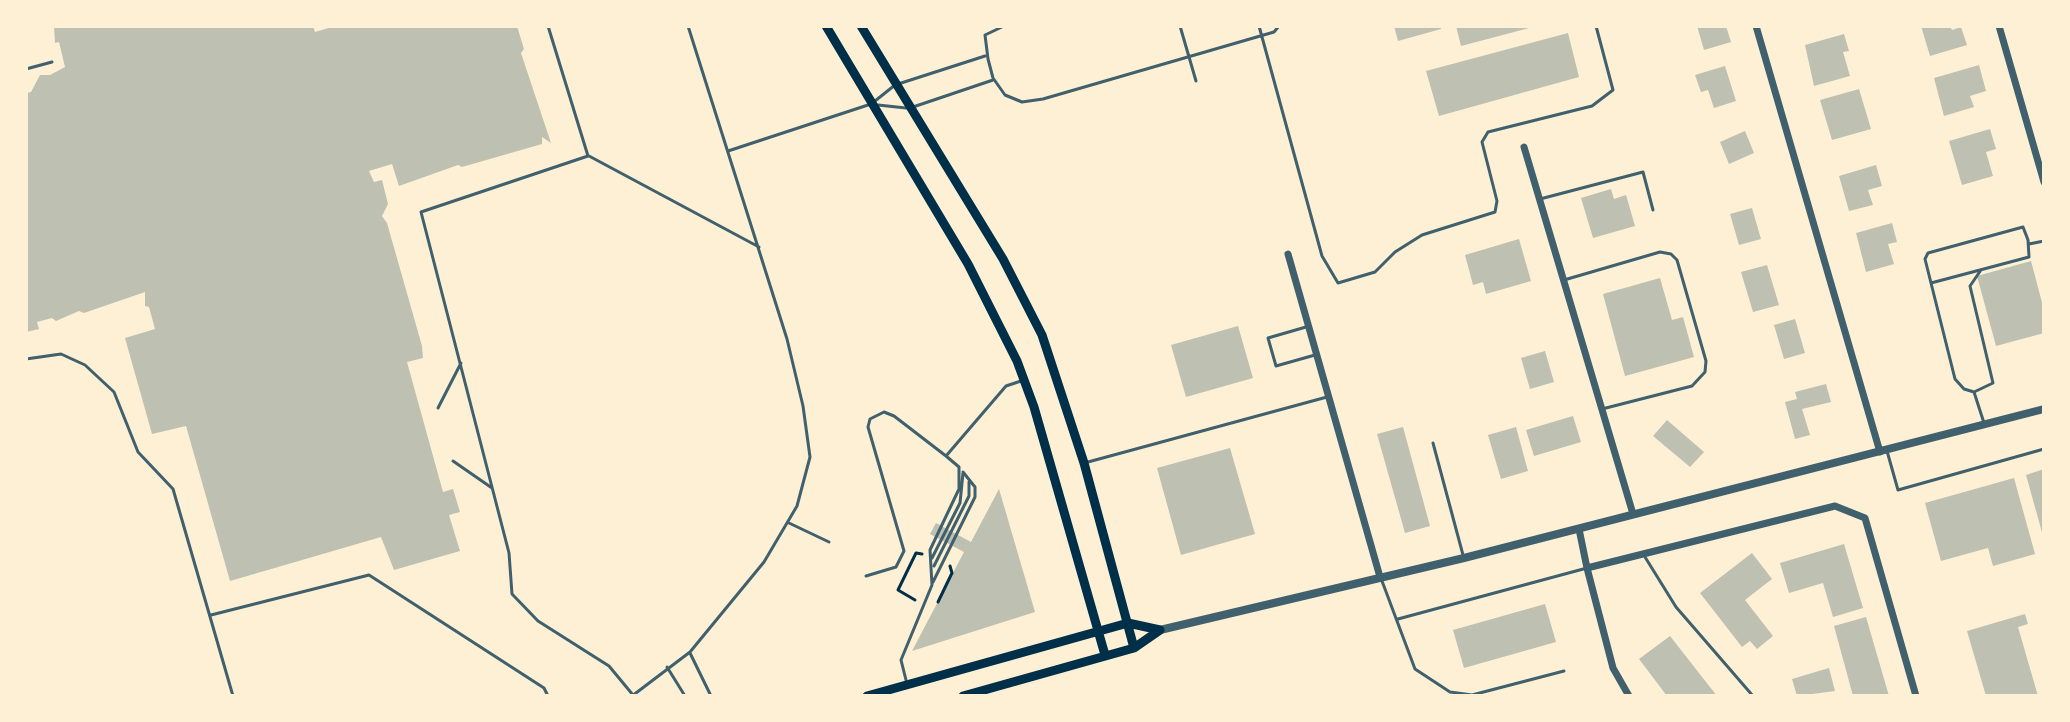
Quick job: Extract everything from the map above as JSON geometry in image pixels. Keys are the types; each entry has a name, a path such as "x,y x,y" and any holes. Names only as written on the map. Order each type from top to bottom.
{"main road":[{"path":"826,26 968,264 1025,380 1105,655"},
{"path":"861,26 1003,259 1042,335 1084,463 1134,648"},
{"path":"867,696 1128,623 1160,630"},
{"path":"963,696 1134,648 1160,630"}],"street":[{"path":"1756,26 1884,451"},
{"path":"1999,26 2044,182"},
{"path":"1524,147 1633,514"},
{"path":"1288,254 1380,577"},
{"path":"1160,630 1464,558 2044,409"},
{"path":"1587,568 1835,506 1865,518 1916,696"},
{"path":"1579,529 1613,668 1629,696"}],"lane":[{"path":"548,26 588,156 759,247"},
{"path":"588,156 421,212 509,553 512,594 538,621 609,666 632,696 690,652 764,562 789,523 810,457 803,406 759,247 688,26"},
{"path":"1004,26 985,35 987,55 994,80 1005,95 1022,102 1043,99 1261,35 1279,26"},
{"path":"1180,26 1196,81"},
{"path":"1259,26 1322,256 1338,283 1375,272 1395,252 1422,235 1495,212 1497,201 1482,142 1488,132 1592,106 1613,90 1596,26"},
{"path":"728,151 870,104 895,85 987,55"},
{"path":"26,69 52,62"},
{"path":"870,104 910,108 994,80"},
{"path":"1540,199 1643,172 1653,210"},
{"path":"1931,283 2029,257 2029,244 2023,227 1928,253 1925,259 1931,283 1955,379 1964,389 1974,392 1993,384 1970,286 1981,270"},
{"path":"2029,244 2044,241"},
{"path":"1564,280 1660,252 1671,254 1677,260 1706,361 1705,372 1692,386 1602,409"},
{"path":"1310,326 1268,338 1276,366 1318,354"},
{"path":"26,359 61,354 85,365 114,392 138,452 173,489 233,696"},
{"path":"438,408 461,363"},
{"path":"946,456 1006,386 1025,380"},
{"path":"1974,392 1984,424"},
{"path":"1084,463 1330,396"},
{"path":"866,576 896,567 904,551 868,427 870,419 884,412 894,416 946,456 975,487 973,504 932,585 901,660 907,685"},
{"path":"1433,443 1464,558"},
{"path":"1884,451 1898,490 2044,449"},
{"path":"453,461 493,489"},
{"path":"932,585 933,542 959,489 959,467"},
{"path":"931,560 960,503 963,472"},
{"path":"932,570 969,496 969,479"},
{"path":"789,523 829,542"},
{"path":"1644,553 1676,607 1753,696"},
{"path":"1398,619 1587,568"},
{"path":"211,616 369,575 544,688 548,696"},
{"path":"1380,577 1398,619 1401,640 1415,669 1450,692 1472,695 1564,671"},
{"path":"690,652 711,696"},
{"path":"667,667 685,696"}],"building":[{"path":"54,26 313,26 315,32 335,26 517,26 524,49 521,53 551,143 542,137 542,144 462,167 458,165 399,186 392,164 369,171 374,182 382,180 388,204 382,216 387,223 422,346 423,358 407,362 443,492 453,489 460,512 449,515 460,551 394,570 381,537 230,581 186,426 152,434 125,338 155,329 149,307 145,306 145,292 56,321 52,318 37,322 39,329 26,332 26,93 31,92 40,75 50,75 65,67 59,42 55,43"},
{"path":"1394,26 1440,26 1441,29 1398,41"},
{"path":"1456,26 1532,26 1533,27 1461,46"},
{"path":"1697,26 1726,26 1731,42 1704,50"},
{"path":"1921,26 1950,26 1952,30 1961,27 1967,45 1930,56"},
{"path":"1568,33 1579,77 1439,116 1426,71"},
{"path":"1844,34 1849,51 1843,52 1850,76 1814,86 1805,45"},
{"path":"1979,65 1986,91 1970,96 1974,107 1944,116 1934,78"},
{"path":"1725,66 1736,101 1714,108 1708,90 1701,92 1695,75"},
{"path":"1859,89 1871,129 1832,140 1820,100"},
{"path":"1990,129 1996,149 1986,152 1993,176 1962,185 1949,141"},
{"path":"1745,131 1754,153 1729,164 1720,142"},
{"path":"1876,165 1882,186 1868,190 1873,205 1849,211 1839,176"},
{"path":"1611,189 1614,199 1626,195 1635,226 1593,238 1581,198"},
{"path":"1752,208 1761,239 1739,245 1730,214"},
{"path":"1892,223 1897,242 1888,244 1894,264 1866,272 1856,233"},
{"path":"1519,239 1531,281 1486,294 1483,282 1473,285 1465,255"},
{"path":"2031,261 2044,310 2044,333 1996,346 1977,276"},
{"path":"1767,265 1779,305 1753,312 1741,272"},
{"path":"1660,278 1672,320 1683,317 1694,357 1625,376 1603,294"},
{"path":"1795,319 1805,353 1784,359 1774,325"},
{"path":"1238,326 1253,378 1186,397 1171,345"},
{"path":"1545,351 1554,382 1530,389 1521,358"},
{"path":"1826,384 1831,402 1802,409 1810,435 1795,439 1785,402 1797,399 1795,392"},
{"path":"1573,416 1581,442 1534,456 1526,430"},
{"path":"1667,420 1704,452 1690,467 1653,436"},
{"path":"1403,427 1430,526 1405,533 1377,434"},
{"path":"1516,427 1528,471 1501,479 1488,435"},
{"path":"1230,448 1255,534 1181,555 1157,468"},
{"path":"2044,469 2044,536 2043,536 2026,475"},
{"path":"2014,478 2035,554 1993,566 1988,548 1941,561 1925,503"},
{"path":"999,489 1035,612 912,651 964,552 930,534 936,523 971,542"},
{"path":"1844,544 1863,608 1833,617 1823,583 1789,593 1780,563"},
{"path":"1752,553 1772,579 1745,600 1773,636 1757,649 1750,641 1742,647 1700,593"},
{"path":"1545,604 1556,642 1464,668 1453,630"},
{"path":"2025,614 2028,624 2018,627 2038,696 1986,696 1967,631"},
{"path":"1866,617 1889,696 1853,696 1834,626"},
{"path":"1670,636 1717,696 1667,696 1639,659"},
{"path":"1829,668 1835,691 1797,696 1792,679"}]}
